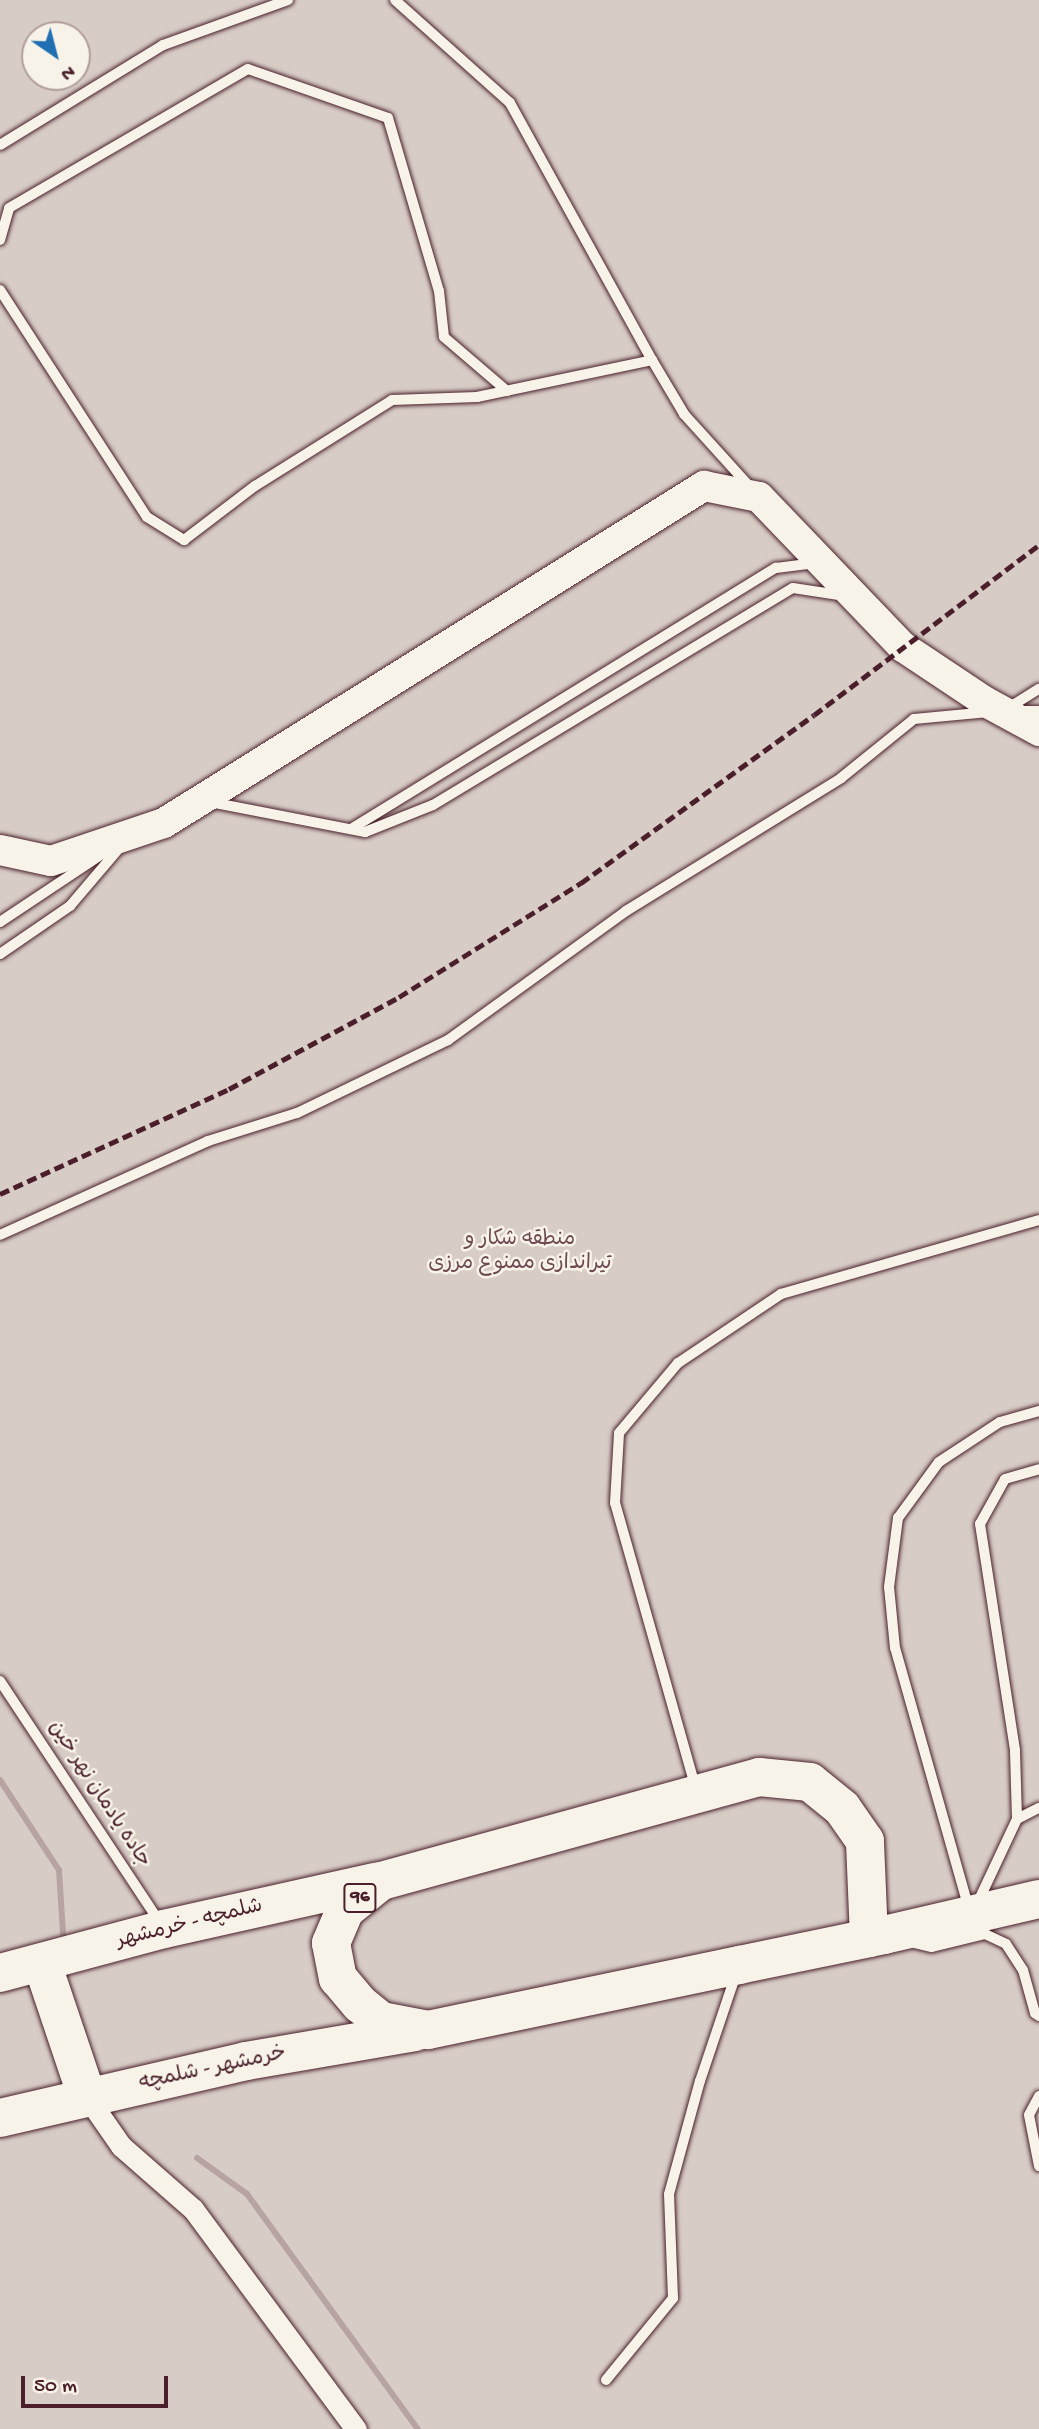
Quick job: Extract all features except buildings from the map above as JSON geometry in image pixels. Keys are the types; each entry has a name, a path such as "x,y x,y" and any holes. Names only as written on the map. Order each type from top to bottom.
{"highway":[{"name":"96","path":"760,1777 810,1782 842,1808 865,1841 877,1937 428,2029 381,2021 360,2004 338,1978 331,1943 345,1910 381,1881 698,1794 760,1777"},
{"name":"شلمچه - خرمشهر","path":"0,1973 164,1930 381,1881"},
{"path":"877,1937 1039,1899"},
{"path":"42,1963 87,2097"},
{"name":"خرمشهر - شلمچه","path":"0,2118 246,2061 428,2029"}],"main road":[{"path":"0,850 51,861 164,823 704,486 758,497 903,647 1039,731"}],"street":[{"path":"87,2097 121,2146 192,2209 356,2429"}],"lane":[{"path":"0,145 163,45 288,0"},
{"path":"395,0 509,103 684,414 758,497"},
{"path":"0,240 9,208 248,69 388,118 439,291 444,337 507,391"},
{"path":"0,290 147,517 184,540 255,486 392,400 477,397 652,360"},
{"path":"351,829 776,568 822,562"},
{"path":"200,801 365,832 433,805 793,588 857,598"},
{"path":"1003,711 1039,689"},
{"path":"0,1235 208,1141 298,1113 448,1040 626,911 841,778 915,719 1003,711 1039,711"},
{"path":"0,922 132,834"},
{"path":"0,954 70,906 132,834"},
{"path":"698,1794 615,1503 619,1433 678,1363 781,1294 1039,1220"},
{"path":"971,1916 895,1648 889,1587 898,1518 939,1462 1000,1422 1039,1411"},
{"path":"971,1916 1017,1819 1014,1750 980,1524 1005,1479 1039,1469"},
{"name":"جاده یادمان نهر خین","path":"0,1681 164,1930"},
{"path":"1017,1819 1039,1808"},
{"path":"877,1937 932,1947 985,1934 1006,1944 1023,1970 1035,2013 1039,2017"},
{"path":"606,2380 673,2298 669,2194 700,2081 739,1965"},
{"path":"1039,2096 1029,2115 1039,2166"}],"green space":[{"name":"منطقه شکار و تیراندازی ممنوع مرزی","path":"0,0 1039,0 1039,2429 0,2429"}],"waterway":[{"path":"0,1780 59,1870 63,1934"},
{"path":"197,2158 247,2194 418,2429"}],"railway":[{"path":"0,1194 229,1089 399,997 581,883 814,715 1039,545"}]}
